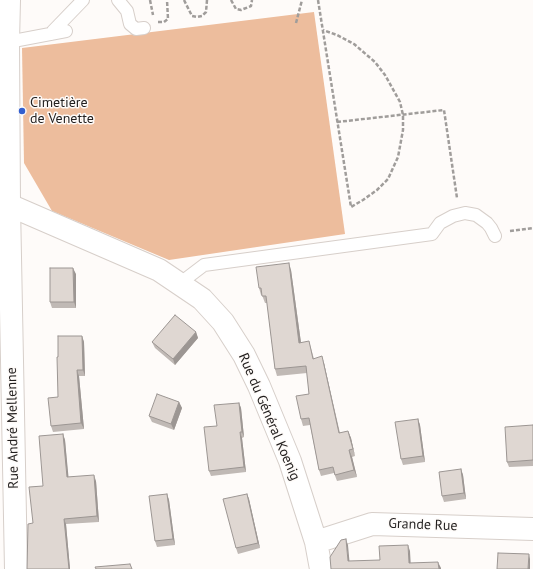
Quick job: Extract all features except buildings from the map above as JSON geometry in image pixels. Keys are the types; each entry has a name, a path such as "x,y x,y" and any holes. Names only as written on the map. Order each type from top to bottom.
{"street":[{"name":"Rue André Mellenne","path":"9,0 9,205 16,569"},
{"name":"Rue du Général Koenig","path":"9,205 159,270 202,299 223,322 244,355 259,386 290,461 316,542 321,569"},
{"name":"Grande Rue","path":"316,542 372,524 533,529"}],"lane":[{"path":"51,34 83,0"},
{"path":"118,0 127,10 130,24 136,29 144,28"},
{"path":"8,42 66,31"},
{"path":"179,284 204,265 432,234 440,223 453,216 465,213 476,215 487,223 494,234"}],"path":[{"path":"150,0 153,17 158,22 164,22 168,19 167,0"},
{"path":"184,0 192,16 197,17 202,16 206,12 207,0"},
{"path":"231,0 236,9 241,10 251,6 252,0"},
{"path":"296,23 302,0"},
{"path":"318,0 351,207 377,190 388,179 398,157 403,130 400,102 385,75 375,62 354,44 337,35 323,30"},
{"path":"337,122 444,110 460,214"},
{"path":"494,234 533,228"}],"shaded area":[{"path":"314,12 345,234 169,260 52,211 24,163 22,48"}],"place":[{"name":"Cimetière de Venette","path":"22,111"}]}
